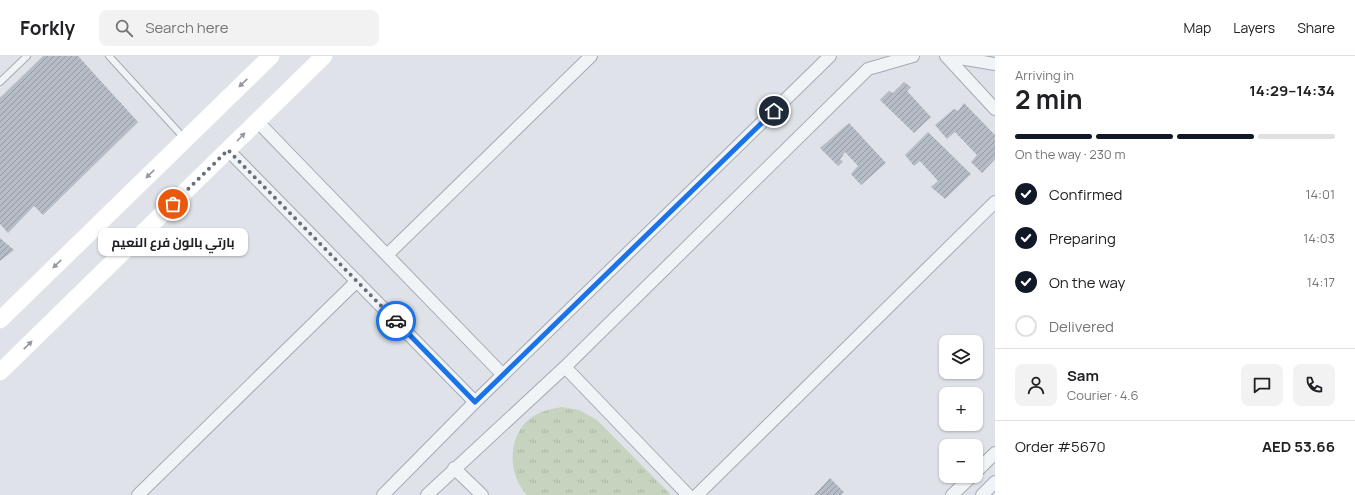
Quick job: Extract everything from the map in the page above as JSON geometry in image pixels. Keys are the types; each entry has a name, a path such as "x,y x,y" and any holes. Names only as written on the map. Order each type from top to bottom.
{"main road":[{"path":"0,320 271,56"},
{"path":"3,364 228,150 324,56"}],"street":[{"path":"387,255 591,56"},
{"path":"383,495 475,402 830,56"},
{"path":"427,495 454,468 565,367 868,69 913,56"},
{"path":"947,56 992,61"},
{"path":"947,56 995,109"},
{"path":"257,121 503,375"},
{"path":"228,150 475,402"},
{"path":"697,495 995,202"},
{"path":"138,495 356,281"},
{"path":"565,367 688,495"},
{"path":"983,465 995,454"},
{"path":"454,468 482,495"},
{"path":"982,495 995,482"},
{"path":"952,495 965,483"}],"lane":[{"path":"0,82 27,56"},
{"path":"109,56 185,140"}],"green space":[{"path":"562,407 579,410 597,420 671,495 527,495 520,487 513,466 514,444 524,424 532,417 546,410"}],"building":[{"path":"43,56 78,56 138,122 43,215 34,206 8,233 0,224 0,98"},
{"path":"904,82 911,87 907,91 931,117 914,133 880,100 889,91 893,93"},
{"path":"964,103 995,135 995,159 982,173 971,162 977,155 955,132 947,139 935,125 954,109 958,111"},
{"path":"849,123 886,163 861,185 851,174 858,166 845,152 840,160 843,161 838,166 820,148"},
{"path":"928,132 971,174 945,199 931,187 938,181 920,161 914,166 905,155"},
{"path":"0,238 14,250 0,261"},
{"path":"830,478 844,492 841,495 814,495"}],"way so far":[{"path":"173,204 228,150 396,321"}],"place":[{"name":"بارتي بالون فرع النعيم","path":"173,204"}],"route":[{"path":"396,321 475,402 774,111"}]}
